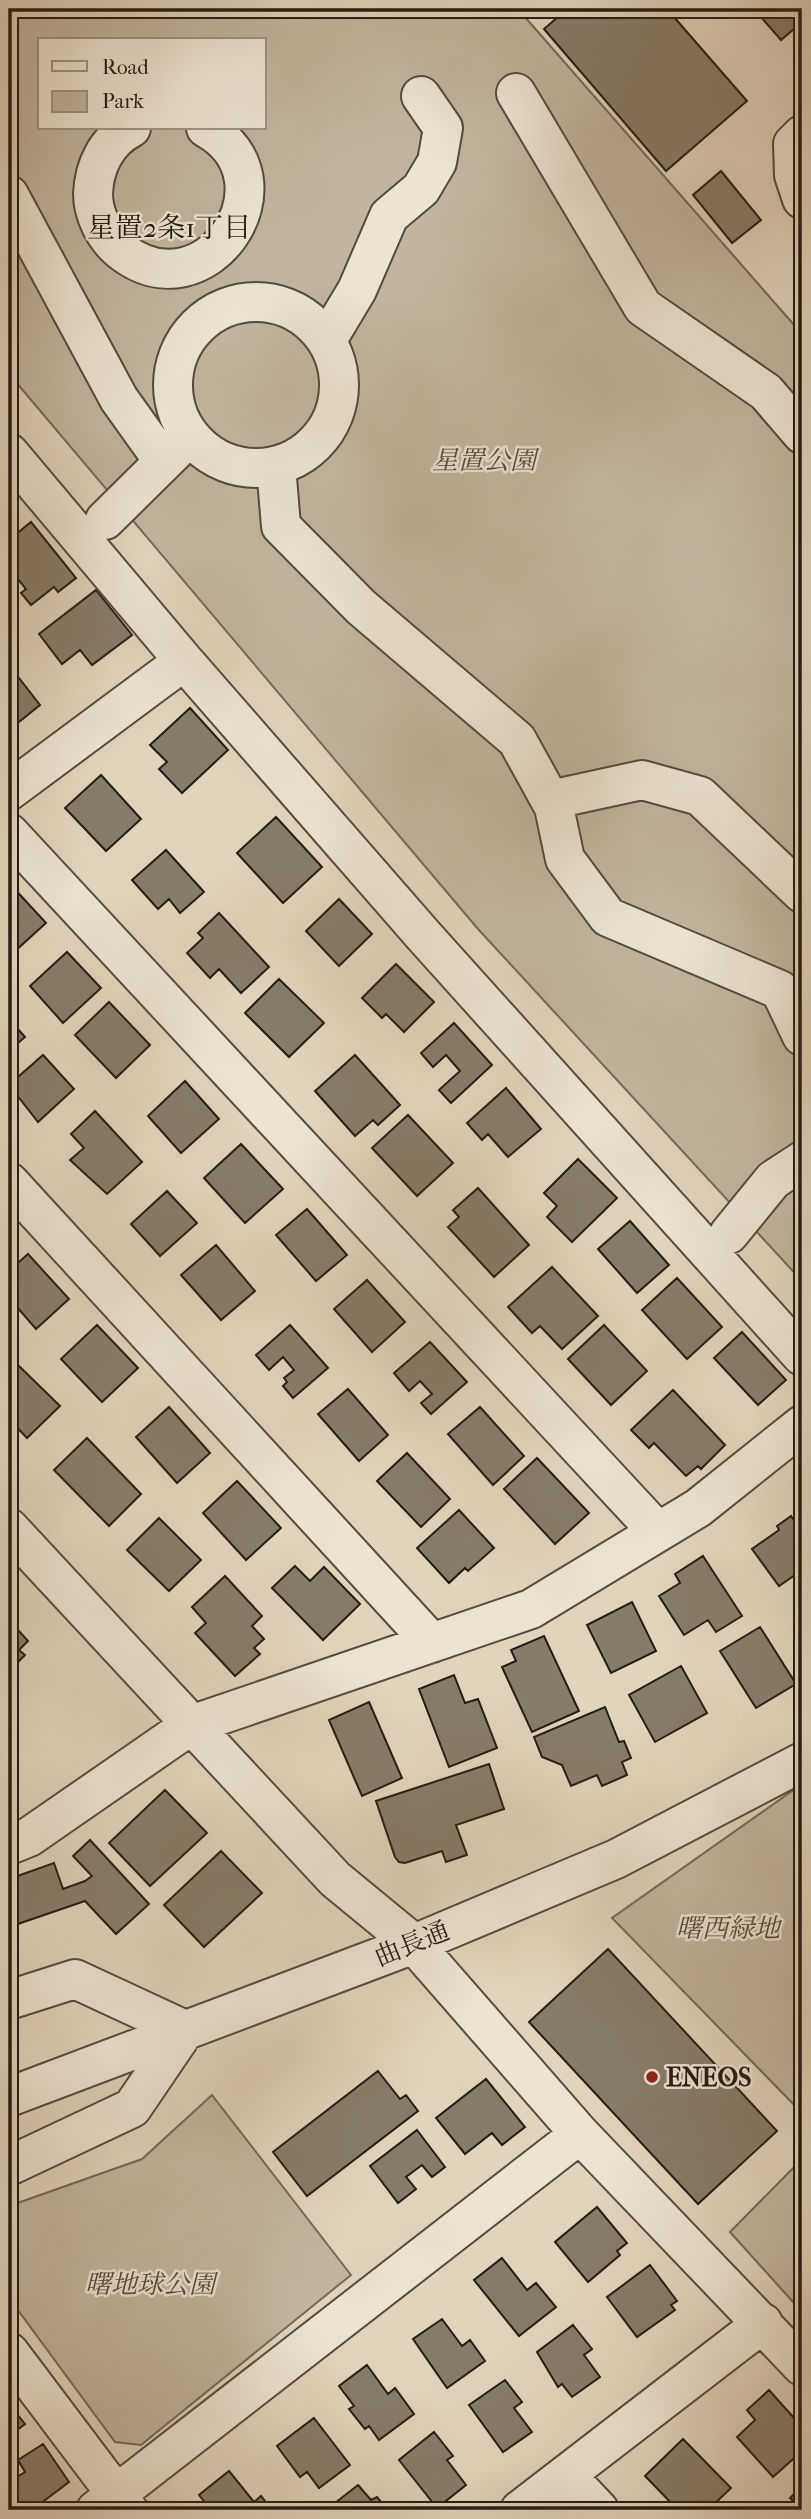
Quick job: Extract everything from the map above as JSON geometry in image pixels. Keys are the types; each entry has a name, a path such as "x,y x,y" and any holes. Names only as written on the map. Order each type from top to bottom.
{"street":[{"path":"516,93 643,307 766,392 802,434"},
{"path":"327,340 357,290 388,216 421,189 437,162 443,128 421,96"},
{"path":"129,130 106,150 95,173 93,198 99,222 112,243 132,259 156,268 181,268 204,260 224,245 238,224 245,200 243,176 233,152 217,134 210,130"},
{"path":"802,135 793,144 794,175 802,199"},
{"path":"9,195 119,400 177,449 212,456 238,467 275,466 294,460 316,444 332,421 340,394 338,366 327,340 308,319 283,307 255,302 228,307 205,319 187,339 176,362 173,388 178,413 177,449 105,520"},
{"path":"204,260 228,307"},
{"path":"10,458 424,936 802,1356"},
{"path":"275,466 281,526 360,607 517,740 550,800 565,859 608,917 780,990 802,1036"},
{"path":"9,791 184,661"},
{"path":"550,800 642,780 700,796 802,893"},
{"path":"9,833 657,1531"},
{"path":"729,1234 773,1180 802,1161"},
{"path":"9,1182 432,1643"},
{"path":"9,1845 29,1838 191,1725 531,1609 698,1508 802,1425"},
{"path":"9,1528 335,1879 414,1944 580,2134 802,2366"},
{"name":"曲長通","path":"9,2096 414,1944 616,1859 802,1762"},
{"path":"9,2000 75,1979 185,2030 132,2108 9,2166"},
{"path":"9,2351 113,2505 580,2134"},
{"path":"520,2510 763,2323"},
{"path":"566,2475 599,2510"}],"green space":[{"name":"星置公園","path":"9,9 518,9 802,334 802,1281 478,929 9,374"},
{"name":"曙西緑地","path":"802,1784 802,2113 612,1918"},
{"name":"曙地球公園","path":"212,2095 351,2275 141,2445 115,2442 9,2298 9,2206 142,2159"},
{"path":"802,2159 802,2312 730,2232"}],"building":[{"path":"567,9 667,9 747,101 666,171 544,29"},
{"path":"754,9 802,9 802,22 781,40"},
{"path":"721,171 761,220 732,243 693,195"},
{"path":"31,522 76,578 58,592 54,587 31,605 21,593 26,589 9,568 9,540"},
{"path":"96,590 132,635 92,665 80,650 62,664 39,634"},
{"path":"9,665 40,705 9,730"},
{"path":"190,708 228,750 182,793 159,769 167,762 150,745"},
{"path":"101,775 141,819 106,851 65,808"},
{"path":"276,817 322,867 283,903 237,853"},
{"path":"166,850 204,892 180,913 169,899 158,909 132,880"},
{"path":"10,884 46,923 14,952 9,947"},
{"path":"339,899 372,934 339,966 306,931"},
{"path":"219,913 269,967 241,993 219,969 210,978 187,953 203,938 198,933"},
{"path":"67,952 101,988 63,1023 30,986"},
{"path":"396,964 434,1002 404,1032 386,1014 382,1018 362,998"},
{"path":"279,979 324,1023 289,1057 245,1013"},
{"path":"109,1002 150,1045 116,1078 75,1035"},
{"path":"9,1019 25,1037 9,1051"},
{"path":"454,1023 492,1065 451,1103 439,1090 460,1071 446,1055 433,1067 421,1053"},
{"path":"43,1055 74,1089 38,1122 9,1085"},
{"path":"355,1055 400,1105 378,1125 373,1120 355,1136 315,1091"},
{"path":"185,1081 219,1119 181,1153 148,1116"},
{"path":"506,1088 541,1129 508,1157 488,1134 482,1140 467,1123"},
{"path":"95,1111 142,1162 107,1194 70,1160 84,1148 71,1134"},
{"path":"408,1115 453,1163 417,1196 372,1148"},
{"path":"241,1144 283,1189 245,1223 204,1178"},
{"path":"578,1159 617,1198 572,1242 547,1217 557,1206 544,1193"},
{"path":"478,1188 529,1245 494,1277 448,1227 459,1217 453,1210"},
{"path":"167,1191 197,1223 160,1256 131,1224"},
{"path":"307,1209 347,1255 316,1281 276,1235"},
{"path":"630,1221 669,1265 637,1293 598,1249"},
{"path":"216,1245 255,1291 221,1320 181,1275"},
{"path":"28,1254 69,1299 36,1329 9,1298 9,1271"},
{"path":"552,1267 598,1316 562,1349 540,1326 532,1333 508,1307"},
{"path":"677,1278 722,1327 687,1359 642,1310"},
{"path":"367,1280 405,1322 372,1352 334,1309"},
{"path":"97,1325 138,1368 102,1402 61,1359"},
{"path":"290,1325 328,1368 293,1398 283,1386 287,1382 284,1378 294,1370 283,1357 269,1370 256,1355"},
{"path":"604,1325 647,1371 611,1405 568,1359"},
{"path":"742,1332 786,1380 758,1405 714,1358"},
{"path":"430,1342 467,1382 431,1414 421,1403 432,1394 420,1381 409,1391 394,1373"},
{"path":"18,1365 60,1406 27,1438 9,1419 9,1374"},
{"path":"348,1389 388,1435 359,1461 318,1414"},
{"path":"673,1390 725,1445 701,1469 698,1466 686,1476 654,1443 649,1448 631,1430"},
{"path":"169,1407 210,1453 177,1483 136,1437"},
{"path":"480,1407 524,1456 493,1485 448,1434"},
{"path":"87,1438 141,1494 109,1526 54,1470"},
{"path":"407,1453 450,1499 421,1527 377,1481"},
{"path":"537,1458 589,1513 555,1544 504,1489"},
{"path":"237,1481 281,1528 246,1560 203,1513"},
{"path":"459,1510 494,1548 468,1571 465,1568 449,1583 417,1548"},
{"path":"791,1516 802,1532 802,1570 779,1586 752,1549 779,1530 777,1526"},
{"path":"159,1518 201,1560 169,1591 127,1550"},
{"path":"703,1556 742,1616 716,1632 708,1620 684,1635 659,1596 680,1583 675,1574"},
{"path":"295,1566 310,1581 324,1567 360,1604 323,1640 272,1588"},
{"path":"225,1576 262,1616 252,1626 264,1639 254,1648 260,1654 235,1676 195,1633 206,1623 192,1607"},
{"path":"802,1600 802,1615 795,1605"},
{"path":"632,1602 656,1651 611,1673 587,1625"},
{"path":"9,1620 28,1641 19,1650 25,1655 9,1671"},
{"path":"760,1627 796,1684 756,1708 720,1651"},
{"path":"544,1636 579,1711 532,1732 502,1667 516,1661 511,1650"},
{"path":"681,1666 707,1713 655,1742 629,1695"},
{"path":"454,1675 465,1703 478,1699 497,1748 449,1767 419,1689"},
{"path":"369,1702 402,1778 362,1796 329,1720"},
{"path":"605,1707 619,1742 624,1741 631,1758 622,1762 627,1775 602,1786 597,1775 571,1786 562,1765 542,1757 534,1737"},
{"path":"9,1759 18,1768 9,1777"},
{"path":"489,1764 504,1809 456,1825 467,1855 446,1862 442,1851 405,1863 399,1862 376,1801"},
{"path":"165,1790 207,1833 150,1886 109,1843"},
{"path":"90,1840 149,1904 116,1934 85,1901 9,1927 9,1879 54,1863 63,1889 85,1881 92,1876 73,1856"},
{"path":"221,1851 262,1893 204,1947 164,1905"},
{"path":"608,1949 777,2131 698,2204 529,2022"},
{"path":"378,2071 400,2099 406,2095 418,2111 307,2196 273,2152"},
{"path":"486,2079 525,2127 502,2145 492,2133 465,2154 436,2118"},
{"path":"417,2130 445,2167 432,2177 422,2165 406,2177 416,2189 398,2203 370,2166"},
{"path":"597,2207 627,2243 617,2251 620,2255 588,2282 555,2242"},
{"path":"502,2258 527,2290 536,2283 556,2307 519,2336 474,2280"},
{"path":"650,2265 677,2301 671,2305 675,2310 637,2337 607,2297"},
{"path":"442,2319 462,2346 470,2340 485,2361 447,2388 413,2339"},
{"path":"573,2325 592,2349 584,2355 600,2377 572,2397 562,2384 558,2387 537,2352"},
{"path":"367,2365 388,2394 395,2388 414,2414 379,2440 369,2426 365,2429 349,2409 354,2406 339,2386"},
{"path":"505,2380 522,2402 514,2408 532,2432 503,2452 469,2405"},
{"path":"769,2390 802,2427 802,2451 773,2477 737,2437 755,2420 747,2410"},
{"path":"9,2404 25,2424 9,2436"},
{"path":"314,2418 350,2465 319,2488 307,2472 300,2477 277,2446"},
{"path":"434,2432 453,2456 447,2460 466,2485 437,2508 399,2460"},
{"path":"683,2439 731,2488 708,2510 678,2510 645,2476"},
{"path":"43,2444 69,2482 32,2510 13,2510 9,2503 9,2482 25,2472 18,2460"},
{"path":"229,2471 254,2502 261,2496 272,2510 211,2510 199,2495"},
{"path":"358,2485 371,2500 377,2497 388,2510 340,2510 335,2503"},
{"path":"802,2486 802,2510 790,2498"}],"place":[{"name":"ENEOS","path":"652,2077"}],"district":[{"name":"星置2条1丁目","path":"169,227"}]}
